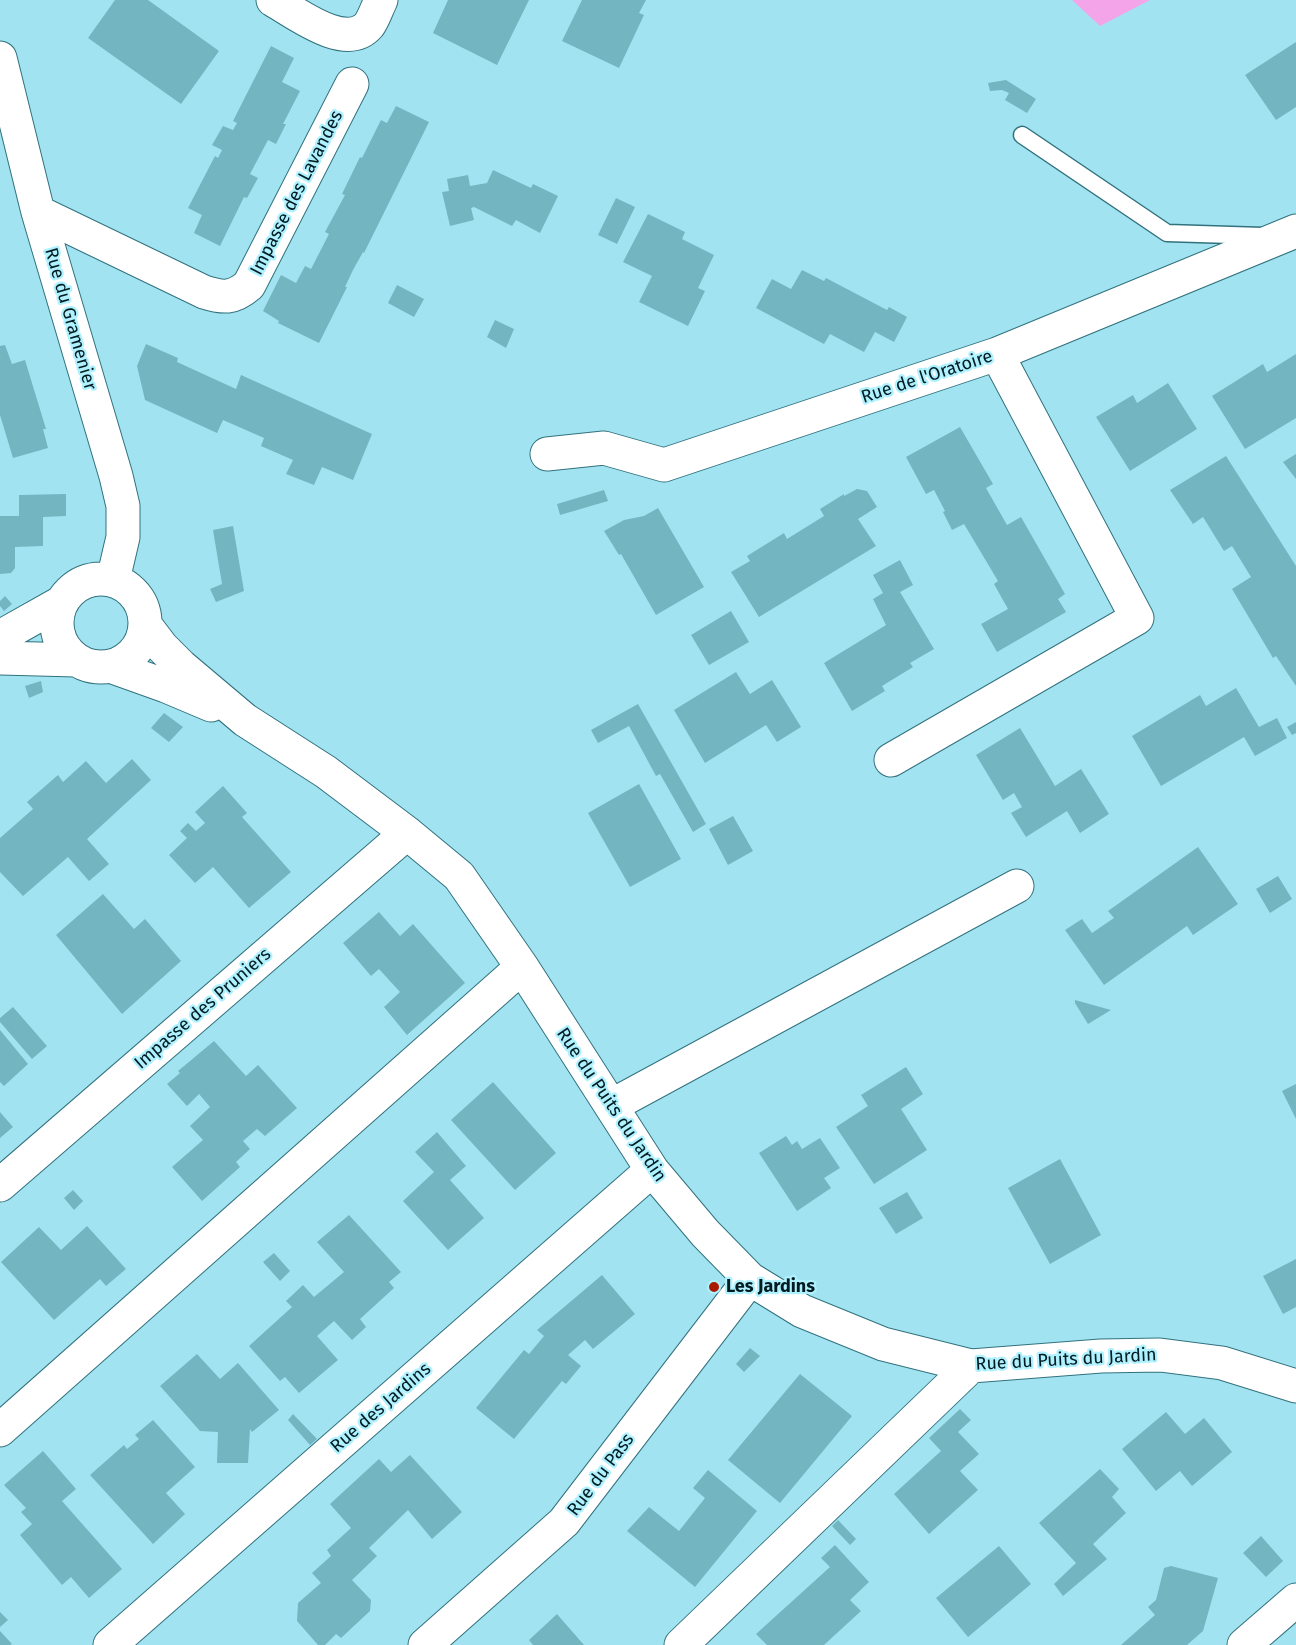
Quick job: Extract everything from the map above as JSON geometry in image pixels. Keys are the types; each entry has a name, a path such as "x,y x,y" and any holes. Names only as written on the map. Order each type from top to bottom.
{"street":[{"path":"273,0 334,34 348,35 359,33 369,25 381,0"},
{"name":"Rue du Gramenier","path":"0,58 38,212 123,506 123,537 113,580"},
{"name":"Impasse des Lavandes","path":"38,212 204,292 220,297 239,294 249,285 352,84"},
{"name":"Rue de l'Oratoire","path":"547,454 604,448 664,465 998,354 1289,234"},
{"path":"891,760 1137,618 998,354"},
{"path":"0,637 62,602 74,588 81,584 96,579 113,580 127,587 141,604 146,626 135,652 124,661 100,668 76,660 60,640 57,625 62,602"},
{"name":"Rue du Puits du Jardin","path":"146,626 181,666 246,720 326,772 407,833 459,876 522,967 652,1170 705,1233 750,1279 802,1311 883,1344 971,1366 1101,1356 1160,1355 1222,1363 1296,1386"},
{"path":"0,658 76,660"},
{"name":"Rue du Puits du Jardin","path":"111,666 166,686 246,720"},
{"name":"Impasse des Pruniers","path":"0,1185 407,833"},
{"path":"611,1106 1017,886"},
{"path":"0,1430 522,967"},
{"name":"Rue des Jardins","path":"110,1645 652,1170"},
{"name":"Rue du Pass","path":"425,1645 564,1522 750,1279"},
{"path":"681,1645 971,1366"},
{"path":"1244,1645 1296,1600"}],"lane":[{"path":"1022,135 1167,233 1289,234"}],"shaded area":[{"path":"1072,0 1150,0 1100,26"}],"building":[{"path":"115,0 148,0 219,51 181,104 88,38"},
{"path":"448,0 529,0 497,65 433,33"},
{"path":"582,0 646,0 639,13 644,15 619,68 562,41"},
{"path":"1296,42 1296,107 1276,120 1245,75"},
{"path":"271,46 294,58 282,82 300,91 283,124 286,124 276,144 268,140 250,174 258,178 247,198 244,197 220,246 194,233 202,215 188,208 215,156 218,158 222,150 212,145 223,126 233,130 237,123 233,121"},
{"path":"1006,80 1036,99 1027,113 1005,100 1009,93 1002,90 990,91 988,83"},
{"path":"396,106 429,122 364,253 353,270 319,343 278,323 279,321 263,311 281,275 296,283 305,266 311,269 329,234 325,232 345,195 342,194 360,157 362,158 381,120 387,123"},
{"path":"493,170 531,188 533,184 558,196 540,233 516,220 512,226 474,207 471,208 474,220 450,226 442,192 449,191 447,179 468,175 470,186 487,183"},
{"path":"616,198 635,207 617,244 598,235"},
{"path":"648,214 685,232 682,239 714,255 698,288 705,291 688,326 639,302 652,276 623,262"},
{"path":"802,270 824,281 826,278 887,310 889,307 907,317 894,342 875,332 864,352 830,334 824,344 756,308 772,279 791,289"},
{"path":"397,285 424,299 414,317 388,303"},
{"path":"495,320 514,329 506,348 487,337"},
{"path":"146,344 178,358 177,362 236,389 241,375 372,434 353,480 322,467 314,485 286,474 293,460 261,446 264,438 223,420 217,433 145,400 137,366"},
{"path":"5,345 12,364 25,360 46,429 43,429 48,448 13,458 0,415 0,346"},
{"path":"1296,354 1296,418 1245,449 1212,396 1263,364 1267,372"},
{"path":"1168,383 1197,429 1130,471 1096,417 1133,395 1137,403"},
{"path":"960,427 993,484 986,488 1007,525 1021,517 1065,594 1058,599 1066,612 997,652 981,624 1008,609 994,584 998,581 964,524 952,530 934,490 926,494 906,457"},
{"path":"1296,454 1296,479 1283,462"},
{"path":"1226,456 1296,566 1296,686 1276,656 1273,658 1232,589 1251,577 1232,546 1224,551 1203,517 1193,524 1170,490"},
{"path":"857,489 867,491 877,507 858,519 876,546 759,617 731,572 750,561 747,556 784,533 787,539 824,516 820,509"},
{"path":"604,490 608,501 560,515 557,504"},
{"path":"66,494 66,516 43,517 43,546 15,547 15,568 11,573 0,574 0,516 19,516 19,495"},
{"path":"658,508 704,587 656,615 621,554 619,555 604,531 624,520 644,516"},
{"path":"233,526 244,591 216,602 210,589 222,584 213,530"},
{"path":"900,560 913,585 900,592 934,649 910,663 913,667 882,686 885,691 852,711 824,663 886,625 873,599 883,593 873,575"},
{"path":"5,596 12,604 4,611 0,606 0,601"},
{"path":"731,611 749,642 709,665 691,635"},
{"path":"736,672 750,694 772,680 801,727 777,742 766,725 705,763 674,710"},
{"path":"41,681 43,692 29,698 25,686"},
{"path":"1236,688 1259,727 1277,718 1287,738 1255,756 1244,737 1161,786 1132,736 1200,695 1206,706"},
{"path":"638,704 706,824 693,832 660,774 656,776 629,726 598,743 591,730"},
{"path":"164,713 183,727 169,742 151,728"},
{"path":"1296,722 1296,733 1292,735 1287,727"},
{"path":"1020,728 1055,786 1081,769 1109,814 1080,833 1067,811 1026,837 1011,813 1022,807 1014,793 1003,800 976,755"},
{"path":"132,759 151,780 87,839 109,864 89,881 68,857 23,896 0,872 0,838 33,809 27,802 58,775 63,782 86,761 106,783"},
{"path":"639,784 681,859 630,887 588,813"},
{"path":"223,786 247,813 242,817 291,872 249,908 213,867 195,883 169,855 187,838 180,831 188,823 196,831 205,823 195,812"},
{"path":"733,816 753,851 728,865 709,829"},
{"path":"1198,847 1238,904 1193,935 1187,926 1104,985 1065,930 1082,919 1092,933 1114,918 1108,911"},
{"path":"1278,876 1292,899 1270,913 1256,889"},
{"path":"103,894 134,929 145,919 181,961 122,1014 56,935"},
{"path":"379,912 400,936 413,924 465,983 407,1035 384,1007 400,992 379,969 371,976 343,943"},
{"path":"1075,1000 1111,1010 1088,1024"},
{"path":"13,1007 47,1046 32,1059 0,1022 0,1018"},
{"path":"0,1030 28,1064 4,1086 0,1082"},
{"path":"214,1041 246,1076 258,1065 297,1108 265,1136 257,1129 243,1141 250,1149 236,1162 240,1167 202,1201 172,1167 203,1140 190,1126 210,1107 199,1094 187,1106 167,1084 180,1073 178,1071"},
{"path":"906,1067 923,1094 901,1109 927,1150 874,1184 836,1127 868,1106 861,1095"},
{"path":"493,1082 556,1153 515,1190 451,1120"},
{"path":"1296,1084 1296,1119 1282,1091"},
{"path":"0,1112 13,1127 0,1138"},
{"path":"437,1132 466,1166 450,1180 484,1218 448,1250 403,1201 434,1172 415,1152"},
{"path":"786,1136 792,1145 797,1141 802,1149 820,1138 840,1168 824,1178 831,1188 797,1211 759,1153"},
{"path":"1060,1159 1101,1235 1050,1264 1008,1188"},
{"path":"73,1190 83,1201 74,1210 64,1198"},
{"path":"907,1192 923,1218 896,1234 879,1208"},
{"path":"349,1215 401,1272 389,1282 394,1288 360,1319 366,1327 352,1340 334,1321 317,1336 338,1360 299,1393 285,1377 280,1381 249,1346 292,1307 286,1301 303,1285 314,1297 344,1272 317,1242"},
{"path":"87,1226 126,1269 106,1286 100,1279 54,1320 1,1262 39,1227 61,1250"},
{"path":"274,1253 290,1271 280,1281 263,1262"},
{"path":"1296,1259 1296,1307 1283,1314 1263,1276"},
{"path":"602,1275 635,1314 593,1349 585,1340 568,1355 581,1366 566,1384 562,1381 514,1439 476,1408 524,1350 529,1354 544,1336 537,1330"},
{"path":"750,1348 760,1356 744,1372 736,1364"},
{"path":"197,1354 220,1379 238,1363 279,1410 252,1432 250,1429 248,1463 217,1463 218,1432 200,1431 160,1386"},
{"path":"800,1374 852,1416 780,1503 728,1460"},
{"path":"960,1409 971,1420 958,1432 979,1454 960,1471 978,1490 929,1534 894,1494 941,1451 929,1438"},
{"path":"1166,1412 1185,1434 1204,1418 1232,1452 1192,1486 1180,1471 1156,1491 1122,1449"},
{"path":"293,1414 317,1439 310,1445 288,1420"},
{"path":"153,1420 195,1467 166,1493 185,1514 153,1544 90,1475 124,1445 127,1449 139,1439 135,1435"},
{"path":"43,1451 76,1489 62,1501 122,1569 89,1598 71,1577 62,1585 20,1535 32,1524 21,1512 26,1508 4,1485"},
{"path":"410,1455 462,1512 432,1539 408,1510 369,1548 377,1556 352,1580 371,1600 370,1611 341,1638 336,1634 325,1645 318,1645 297,1621 298,1603 321,1583 312,1573 331,1556 327,1550 351,1528 330,1504 379,1459 391,1472"},
{"path":"1100,1469 1119,1489 1112,1497 1126,1513 1093,1544 1107,1559 1063,1596 1054,1584 1076,1563 1039,1523"},
{"path":"708,1470 757,1511 695,1587 627,1531 649,1507 679,1531 705,1498 693,1488"},
{"path":"838,1520 856,1539 850,1545 832,1526"},
{"path":"1261,1536 1283,1561 1266,1577 1243,1553"},
{"path":"835,1545 869,1582 850,1600 861,1611 824,1645 767,1645 756,1634 830,1567 821,1558"},
{"path":"999,1546 1031,1584 968,1637 936,1598"},
{"path":"1171,1566 1218,1578 1203,1631 1187,1645 1121,1645 1155,1615 1148,1607 1156,1600 1164,1568"},
{"path":"0,1612 8,1620 0,1627"},
{"path":"557,1614 584,1645 533,1645 529,1640"},
{"path":"0,1631 12,1644 0,1645"}],"place":[{"name":"Les Jardins","path":"714,1287"}]}
